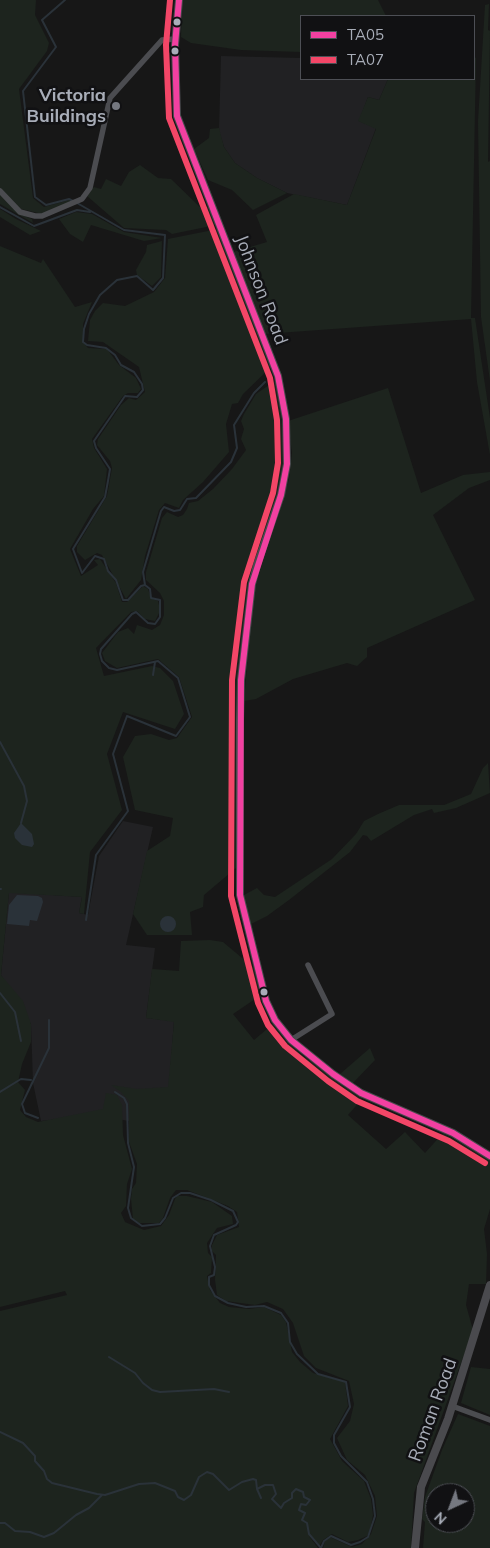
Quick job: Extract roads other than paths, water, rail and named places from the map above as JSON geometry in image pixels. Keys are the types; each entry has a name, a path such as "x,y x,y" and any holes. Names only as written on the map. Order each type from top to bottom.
{"street":[{"name":"Johnson Road","path":"179,0 175,39 177,116 201,173 248,302 278,376 286,419 288,464 281,495 256,565 252,584 241,680 240,895 266,1001 275,1020 292,1040 315,1061 361,1093 453,1133 490,1156"},
{"path":"0,191 20,212 35,216 42,216 72,205 82,199 90,188 110,98 162,40 175,39"},
{"path":"292,1040 332,1014 308,965"},
{"name":"Roman Road","path":"415,1548 421,1487 452,1406 490,1285"},
{"path":"452,1406 490,1420"}],"waterway":[{"path":"65,0 42,20 56,47 23,91 35,197 46,205 69,199 73,201"},
{"path":"77,203 124,230 165,235 163,278 153,290 137,276 117,280 100,295 89,314 84,329 83,342 87,345 106,348 115,355 121,365 134,372 142,384 143,390 137,397 125,396 94,441 96,448 110,469 105,497 73,549 82,573 95,556 104,559 108,571 116,580 123,600 128,600 141,586 145,585 150,589 151,598 160,600 160,617 155,624 148,623 136,612 132,614 101,649 100,654 102,661 109,668 117,670 158,661 178,678 190,717 176,736 127,716 113,754 128,811 96,855 86,920"},
{"path":"0,207 34,226 77,210 90,212"},
{"path":"145,585 143,572 161,511 164,507 174,511 180,510 187,499 196,498 231,462 237,448 234,425 254,393 265,382"},
{"path":"153,675 155,662"},
{"path":"0,742 24,786 27,801 21,823"},
{"path":"0,993 15,1012 21,1041"},
{"path":"38,1118 25,1113 22,1104 49,1048 49,1020"},
{"path":"0,1092 21,1079 31,1080"},
{"path":"115,1092 124,1098 127,1104 128,1143 134,1167 128,1208 131,1218 142,1226 160,1224 165,1218 173,1198 181,1193 190,1193 211,1200 233,1211 238,1222 236,1225 214,1235 210,1246 215,1267 214,1275 209,1277 209,1285 215,1296 228,1303 246,1307 264,1306 281,1313 288,1323 290,1342 297,1354 318,1374 346,1382 350,1407 334,1435 334,1443 341,1456 367,1482 373,1499 375,1516 368,1537 360,1542 351,1545 331,1536 324,1541 321,1548"},
{"path":"109,1357 135,1373 152,1390 160,1392 214,1389 229,1392"},
{"path":"0,1432 23,1443 35,1456 35,1461 44,1471 47,1479 52,1483 97,1494 105,1495 139,1484 155,1483 175,1491 178,1497 184,1500 191,1495 199,1477 207,1472 213,1474 229,1490 242,1482 253,1479 256,1480 257,1489 265,1485 273,1485 276,1494 272,1499 281,1508 284,1503 292,1498 292,1493 296,1489 303,1492 304,1497 310,1500 306,1505 301,1504 299,1510 305,1513 302,1520 307,1523 309,1534 321,1548"},
{"path":"257,1489 261,1498"},
{"path":"0,1523 5,1523 15,1531 30,1532 44,1537 54,1533 76,1515 89,1508 102,1495"}],"place":[{"name":"Victoria Buildings","path":"116,106"}]}
